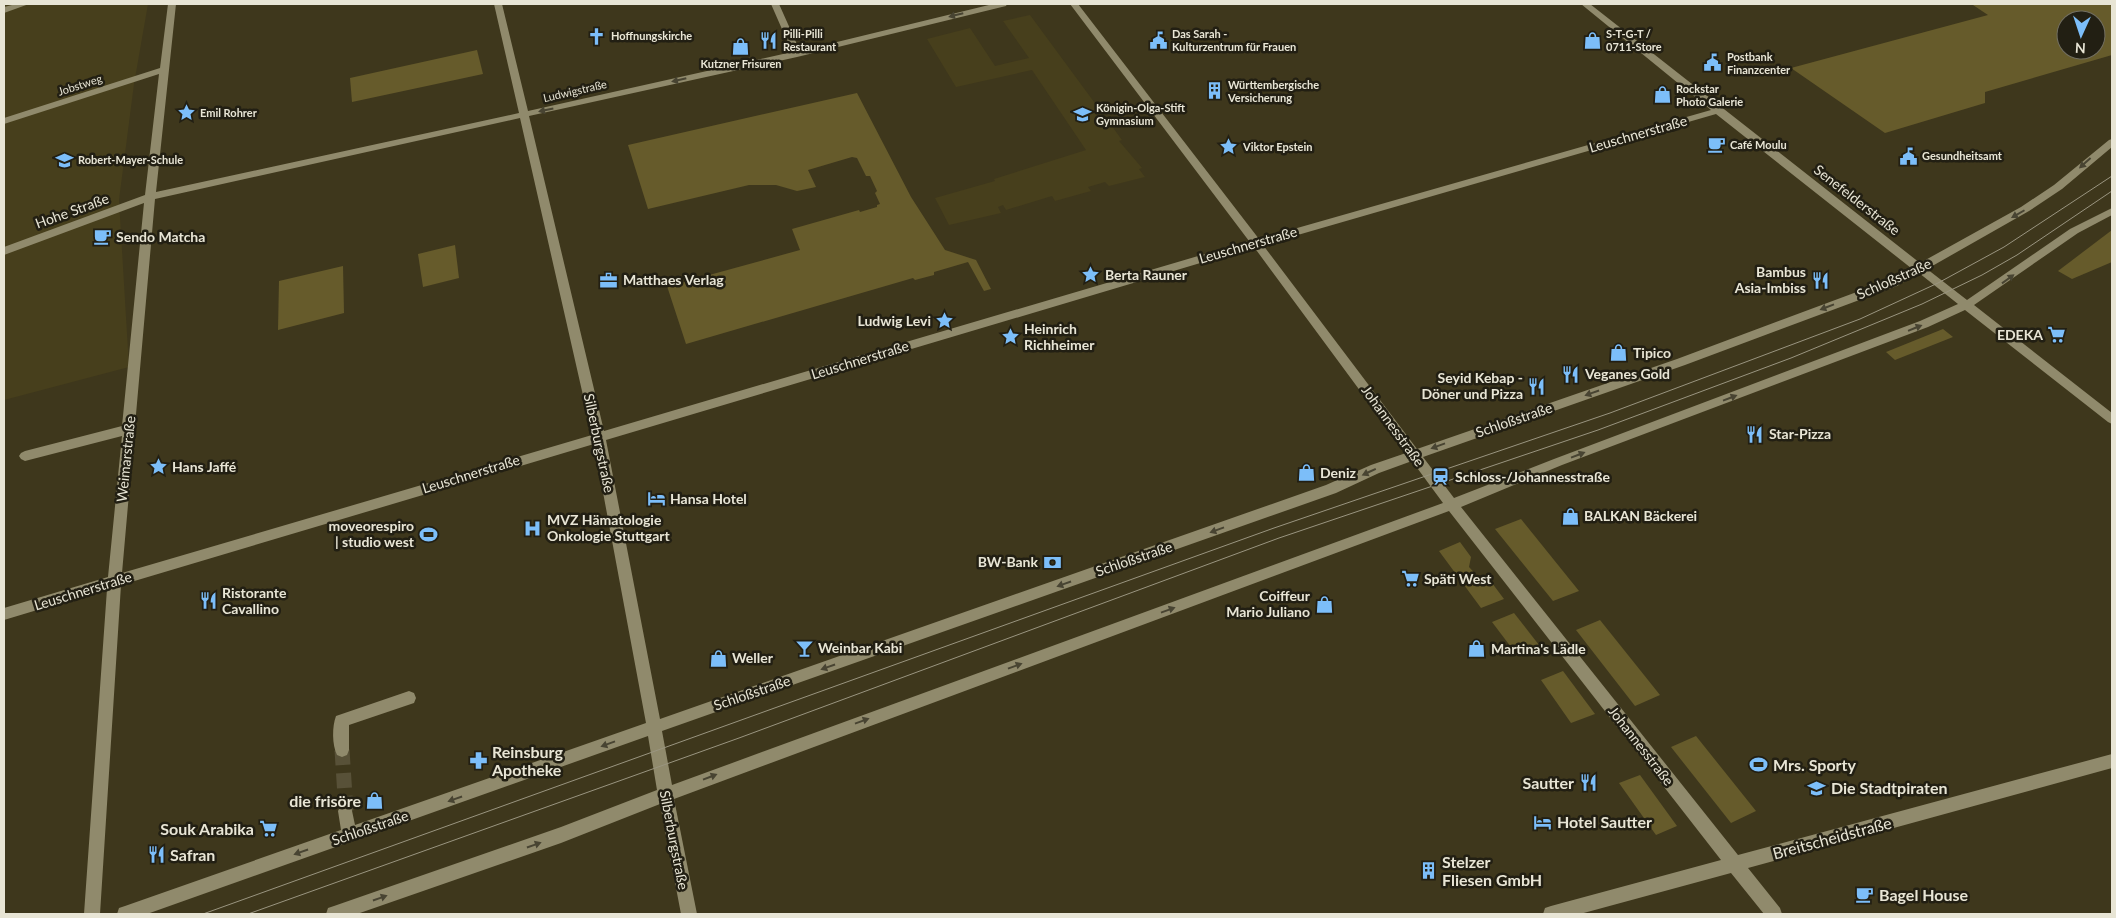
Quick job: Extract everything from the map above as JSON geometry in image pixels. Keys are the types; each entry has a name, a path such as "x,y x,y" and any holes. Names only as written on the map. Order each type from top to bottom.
{"street":[{"path":"4,10 26,4"},
{"name":"Weimarstraße","path":"92,914 114,582 150,197 172,4"},
{"name":"Silberburgstraße","path":"498,4 599,437 643,659 664,795 689,914"},
{"path":"776,4 797,54"},
{"name":"Ludwigstraße","path":"150,197 797,54 1004,4"},
{"name":"Johannesstraße","path":"1074,4 1452,505 1774,914"},
{"name":"Senefelderstraße","path":"1585,4 2112,419"},
{"name":"Jobstweg","path":"4,121 163,70"},
{"name":"Leuschnerstraße","path":"4,614 1256,243 1718,110"},
{"name":"Schloßstraße","path":"125,914 1312,496 1375,469 1681,362 1893,283 2026,209 2058,187 2112,142"},
{"name":"Hohe Straße","path":"4,251 150,197"},
{"path":"334,914 561,835 745,764 1452,505 1558,462 1869,346 1967,305 2074,231 2112,211"},
{"path":"25,456 129,429"},
{"path":"342,750 341,721 409,698"},
{"name":"Breitscheidstraße","path":"1550,914 2112,761"},
{"path":"346,811 349,836"}],"shaded area":[{"path":"4,4 148,4 134,84 119,200 129,367 4,400"},
{"path":"2108,4 2112,6 2112,55 2106,57 2106,10 2056,10 2056,60 2095,60 1985,92 1985,103 1885,133 1791,68 1988,15 1973,5"},
{"name":"Königin-Olga-Stift Gymnasium","path":"1030,15 1122,140 1119,141 1142,168 1139,169 1145,177 1109,186 1105,182 1088,187 1091,191 1055,201 1052,196 1006,210 1003,205 998,207 1001,213 949,225 935,198 995,181 994,179 1086,150 1032,70 956,87 927,39 970,28 995,66 1029,58 1003,21"},
{"path":"477,50 483,74 352,102 350,78"},
{"path":"857,93 911,197 945,250 976,260 991,289 984,291 968,262 934,272 934,275 915,280 913,278 686,344 666,283 678,280 680,283 800,250 792,229 859,210 860,212 877,207 880,204 875,193 877,191 870,176 866,176 857,158 852,157 808,170 816,187 797,191 776,185 749,185 648,209 628,145"},
{"path":"2112,230 2112,262 2072,279 2058,271"},
{"path":"455,245 459,278 423,287 418,254"},
{"path":"343,266 344,313 278,330 279,281"},
{"path":"1943,329 1953,337 1895,360 1886,352"},
{"path":"1521,519 1579,591 1553,601 1495,529"},
{"path":"1460,542 1471,557 1469,567 1481,580 1492,583 1504,599 1481,608 1439,551"},
{"path":"1514,613 1539,645 1517,655 1492,622"},
{"path":"1600,620 1660,695 1635,706 1576,630"},
{"path":"1563,671 1595,714 1571,723 1541,680"},
{"path":"1696,736 1756,811 1731,823 1671,747"},
{"path":"1640,775 1677,826 1656,835 1619,783"}],"tunnel":[{"path":"342,750 346,811"}],"tram line":[{"path":"203,914 1274,528 1610,413 1860,319 1938,283 2004,247 2112,176"},
{"path":"248,914 739,738 1279,538 1598,430 1791,358 1922,304 1982,275 2017,255 2112,191"}],"place":[{"name":"Hoffnungskirche","path":"597,36"},
{"name":"Pilli-Pilli Restaurant","path":"769,40"},
{"name":"Das Sarah - Kulturzentrum für Frauen","path":"1158,40"},
{"name":"S-T-G-T / 0711-Store","path":"1592,40"},
{"name":"Kutzner Frisuren","path":"741,46"},
{"name":"Postbank Finanzcenter","path":"1713,63"},
{"name":"Württembergische Versicherung","path":"1214,91"},
{"name":"Rockstar Photo Galerie","path":"1662,95"},
{"name":"Emil Rohrer","path":"186,113"},
{"name":"Königin-Olga-Stift Gymnasium","path":"1082,114"},
{"name":"Café Moulu","path":"1716,145"},
{"name":"Viktor Epstein","path":"1229,147"},
{"name":"Gesundheitsamt","path":"1908,156"},
{"name":"Robert-Mayer-Schule","path":"64,160"},
{"name":"Sendo Matcha","path":"102,237"},
{"name":"Berta Rauner","path":"1091,275"},
{"name":"Matthaes Verlag","path":"609,280"},
{"name":"Bambus Asia-Imbiss","path":"1820,280"},
{"name":"Ludwig Levi","path":"945,321"},
{"name":"EDEKA","path":"2057,335"},
{"name":"Heinrich Richheimer","path":"1010,337"},
{"name":"Tipico","path":"1619,353"},
{"name":"Veganes Gold","path":"1571,374"},
{"name":"Seyid Kebap - Döner und Pizza","path":"1537,386"},
{"name":"Star-Pizza","path":"1755,434"},
{"name":"Hans Jaffé","path":"158,467"},
{"name":"Deniz","path":"1306,473"},
{"name":"Schloss-/Johannesstraße","path":"1441,477"},
{"name":"Hansa Hotel","path":"656,499"},
{"name":"BALKAN Bäckerei","path":"1570,516"},
{"name":"MVZ Hämatologie Onkologie Stuttgart","path":"533,528"},
{"name":"moveorespiro | studio west","path":"428,534"},
{"name":"BW-Bank","path":"1052,562"},
{"name":"Späti West","path":"1410,579"},
{"name":"Ristorante Cavallino","path":"208,601"},
{"name":"Coiffeur Mario Juliano","path":"1324,604"},
{"name":"Weinbar Kabi","path":"804,648"},
{"name":"Martina's Lädle","path":"1477,649"},
{"name":"Weller","path":"718,658"},
{"name":"Reinsburg Apotheke","path":"478,761"},
{"name":"Mrs. Sporty","path":"1759,765"},
{"name":"Sautter","path":"1588,783"},
{"name":"Die Stadtpiraten","path":"1817,788"},
{"name":"die frisöre","path":"375,801"},
{"name":"Hotel Sautter","path":"1543,822"},
{"name":"Souk Arabika","path":"268,829"},
{"name":"Safran","path":"156,855"},
{"name":"Stelzer Fliesen GmbH","path":"1428,871"},
{"name":"Bagel House","path":"1865,895"}]}
